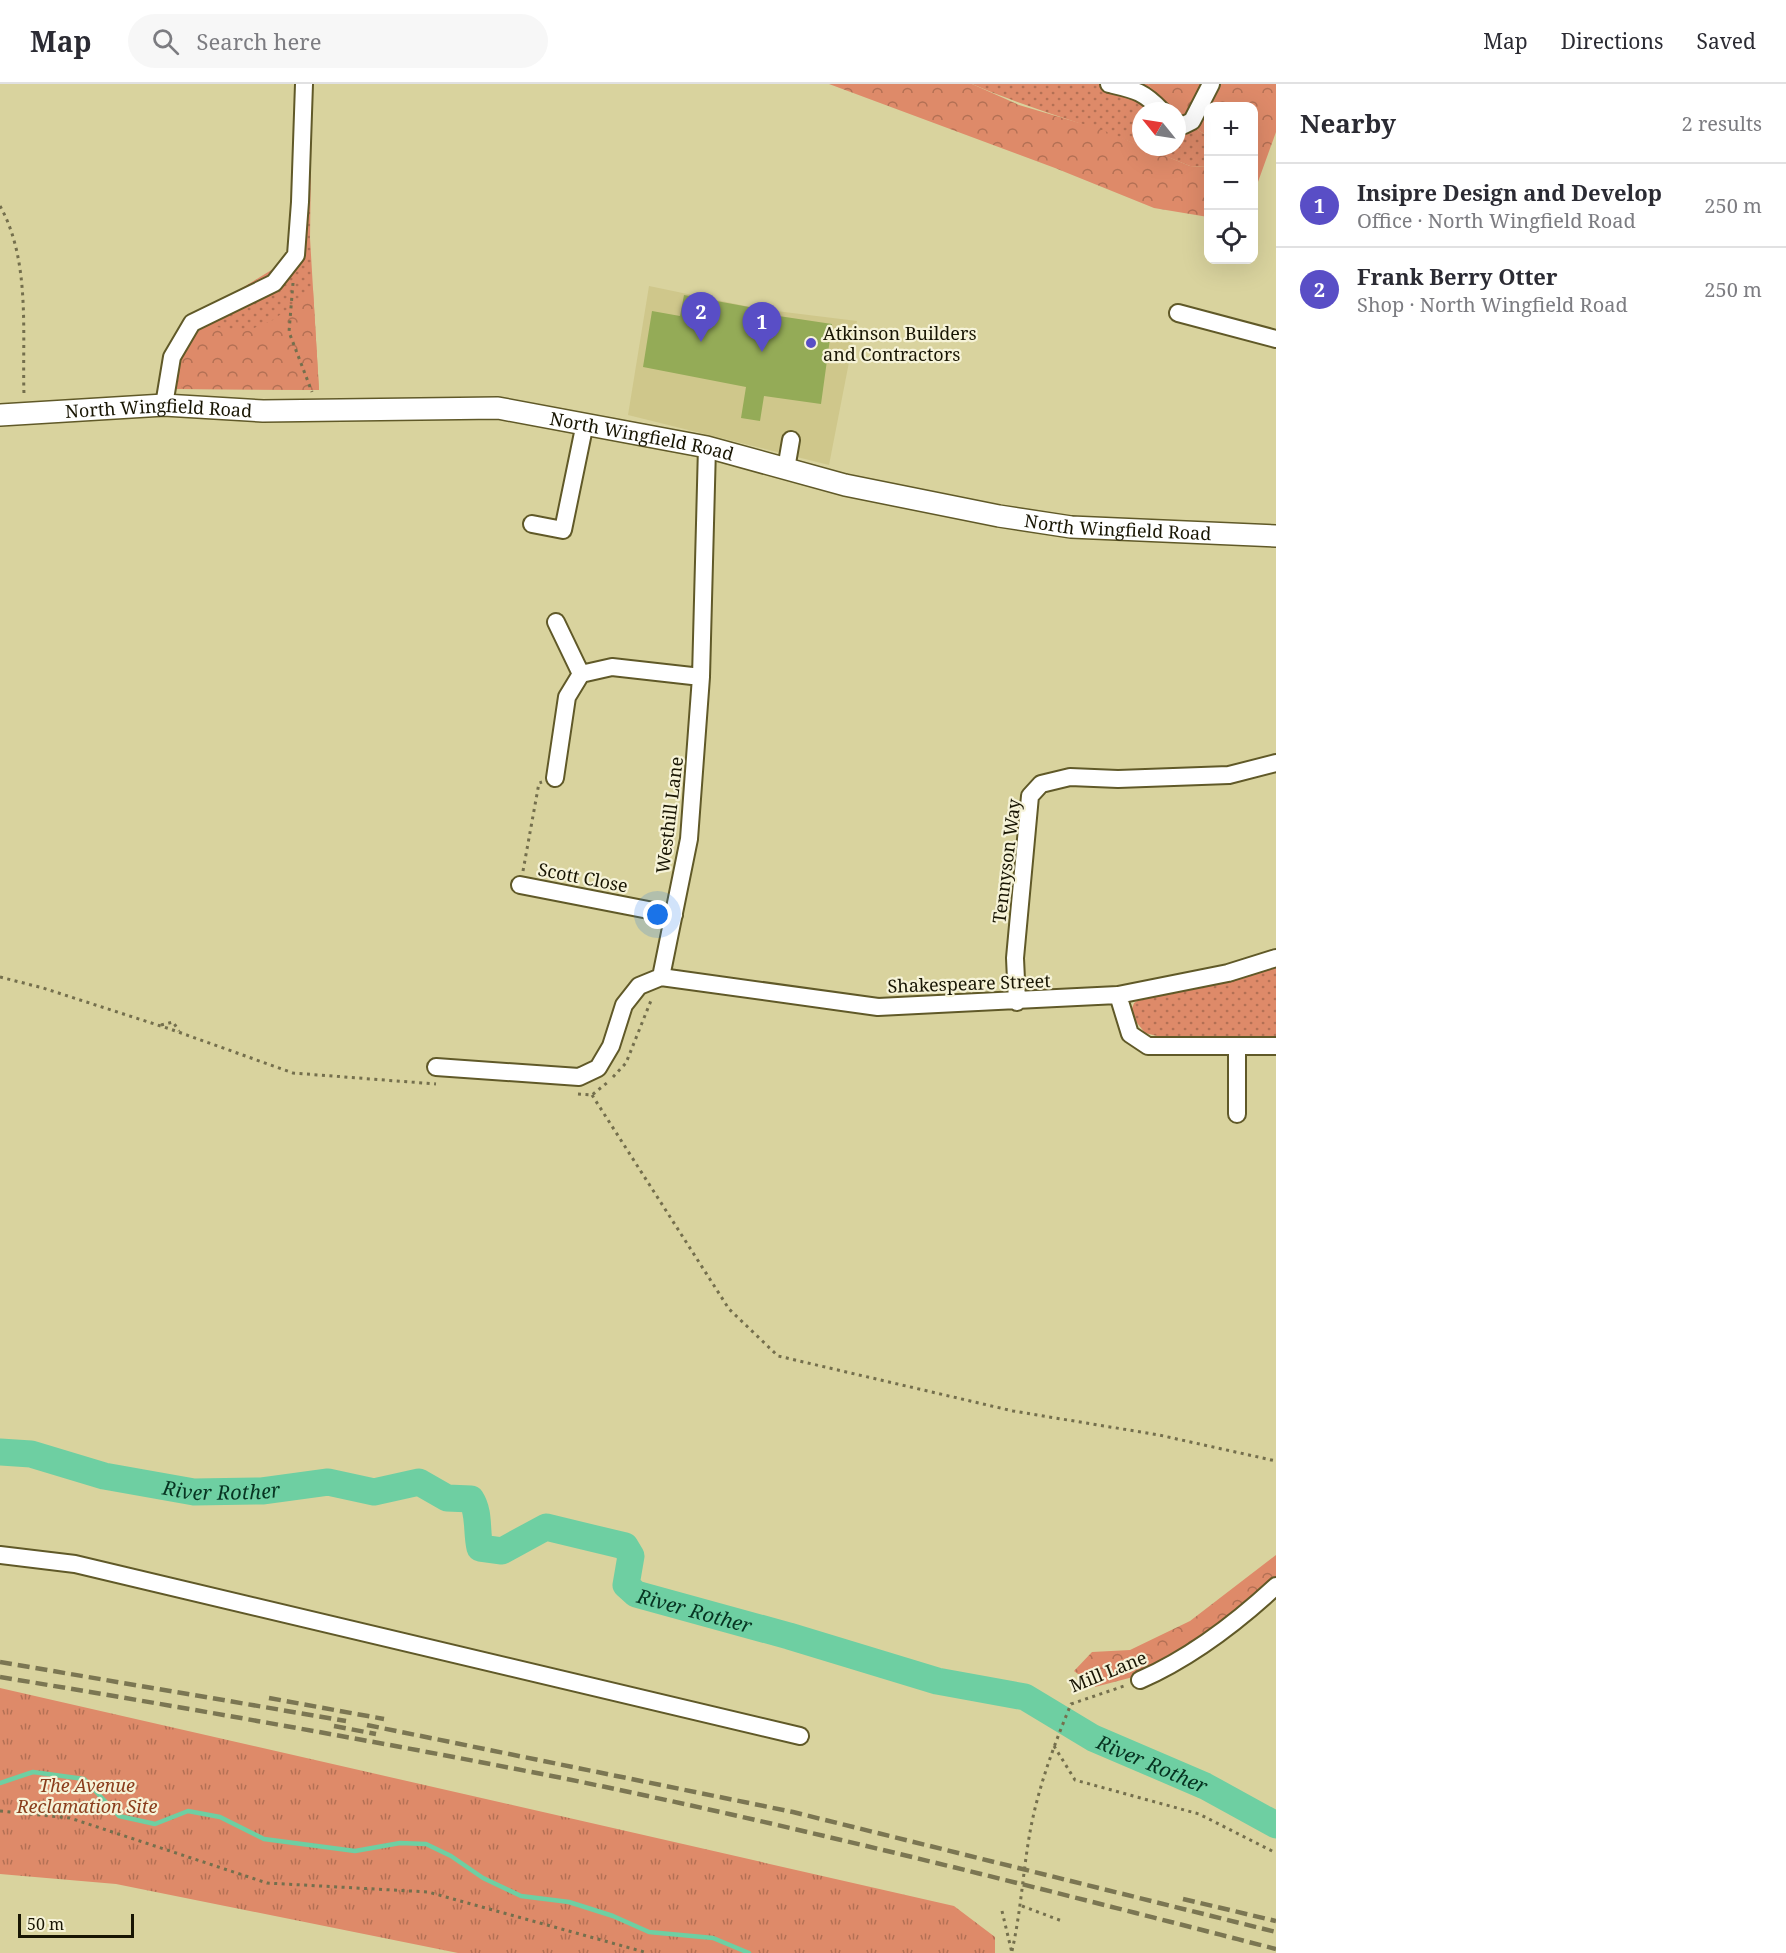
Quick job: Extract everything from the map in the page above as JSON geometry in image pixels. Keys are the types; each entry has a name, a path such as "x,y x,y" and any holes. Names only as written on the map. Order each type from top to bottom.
{"main road":[{"name":"North Wingfield Road","path":"0,415 164,405 311,410 498,408 585,423 673,433 707,447 856,487 999,516 1071,527 1276,536"}],"street":[{"path":"164,405 172,357 192,323 274,283 296,255 304,84"},
{"path":"1111,84 1139,91 1154,102"},
{"path":"1186,124 1192,121 1211,84"},
{"path":"1178,313 1276,339"},
{"path":"532,524 562,530 585,423"},
{"path":"786,469 791,440"},
{"name":"Westhill Lane","path":"661,977 690,839 701,677 707,447"},
{"path":"556,622 581,674"},
{"path":"555,778 567,697 581,674 612,667 701,677"},
{"name":"Tennyson Way","path":"1017,1002 1015,958 1030,796 1041,784 1070,777 1118,779 1229,775 1276,763"},
{"name":"Scott Close","path":"520,885 674,915"},
{"name":"Shakespeare Street","path":"661,977 878,1007 1118,996 1228,973 1276,958"},
{"path":"436,1067 579,1077 598,1068 611,1046 624,1005 639,987 661,977"},
{"path":"1118,996 1130,1034 1148,1046 1276,1046"},
{"path":"1237,1046 1237,1114"},
{"path":"0,1555 75,1564 801,1736"},
{"name":"Mill Lane","path":"1140,1680 1164,1670 1245,1614 1276,1586"}],"path":[{"path":"0,206 9,222 17,254 21,290 24,415"},
{"path":"296,255 289,332 312,389 311,410"},
{"path":"520,885 539,783 555,778"},
{"path":"0,977 43,988 159,1025 293,1073 441,1085"},
{"path":"568,1093 592,1095 626,1063 661,977"},
{"path":"159,1025 173,1022 180,1032"},
{"path":"592,1095 729,1309 778,1356 1013,1411 1159,1436 1276,1461"},
{"name":"Mill Lane","path":"1012,1952 1022,1906 1030,1830 1053,1746 1071,1704 1140,1680"},
{"path":"1053,1746 1075,1780 1199,1814 1276,1853"},
{"path":"0,1810 70,1818 267,1883 428,1893 648,1953"},
{"path":"1022,1906 1062,1921"},
{"name":"Mill Lane","path":"1002,1911 1012,1952"}],"shaded area":[{"path":"649,286 760,309 857,321 829,465 628,415"}],"green space":[{"path":"296,84 312,84 310,238 319,390 161,389 164,359 229,296 278,266 291,245"},
{"path":"829,84 972,84 1019,105 1100,129 1132,142 1132,156 1166,156 1190,166 1204,167 1204,216 1154,208 1055,168"},
{"path":"972,84 1148,84 1161,102 1132,102 1132,143"},
{"path":"1148,84 1276,84 1276,132 1258,182 1258,102 1204,102 1204,134 1186,123 1186,102 1161,102"},
{"path":"1186,123 1204,134 1204,167 1190,166 1165,156 1186,156"},
{"path":"313,290 319,390 183,389 174,370 184,341 201,325 247,331 273,320"},
{"path":"1276,964 1276,1039 1161,1037 1145,1033 1130,1014 1134,1003 1145,996"},
{"path":"1276,1555 1276,1578 1235,1616 1152,1672 1095,1687 1074,1671 1092,1652 1130,1650 1190,1621"},
{"name":"The Avenue Reclamation Site","path":"0,1688 954,1906 995,1937 995,1953 458,1953 116,1884 0,1874"}],"building":[{"path":"684,295 760,309 759,313 832,324 821,404 764,396 760,421 741,418 746,387 643,367 652,311 680,316"}],"waterway":[{"name":"River Rother","path":"0,1452 31,1454 104,1476 194,1492 262,1491 328,1482 374,1492 419,1482 447,1498 471,1499 477,1516 480,1548 502,1551 546,1527 625,1546 631,1556 626,1585 636,1594 789,1636 937,1681 1025,1697 1093,1738 1205,1786 1276,1825"},
{"path":"0,1783 33,1772 84,1779 119,1816 155,1824 188,1811 220,1817 264,1839 355,1851 400,1843 426,1844 451,1856 483,1878 521,1896 569,1902 613,1916 649,1932 713,1938 749,1953"}],"railway":[{"path":"0,1662 346,1721"},
{"path":"0,1677 352,1738 652,1797 920,1859 1276,1949"},
{"path":"269,1698 384,1719"},
{"path":"367,1725 793,1812 1276,1932"},
{"path":"334,1726 376,1734"},
{"path":"1183,1899 1276,1921"}],"place":[{"name":"Frank Berry Otter","path":"701,342"},
{"name":"Atkinson Builders and Contractors","path":"811,343"},
{"name":"Insipre Design and Develop","path":"762,352"}]}
